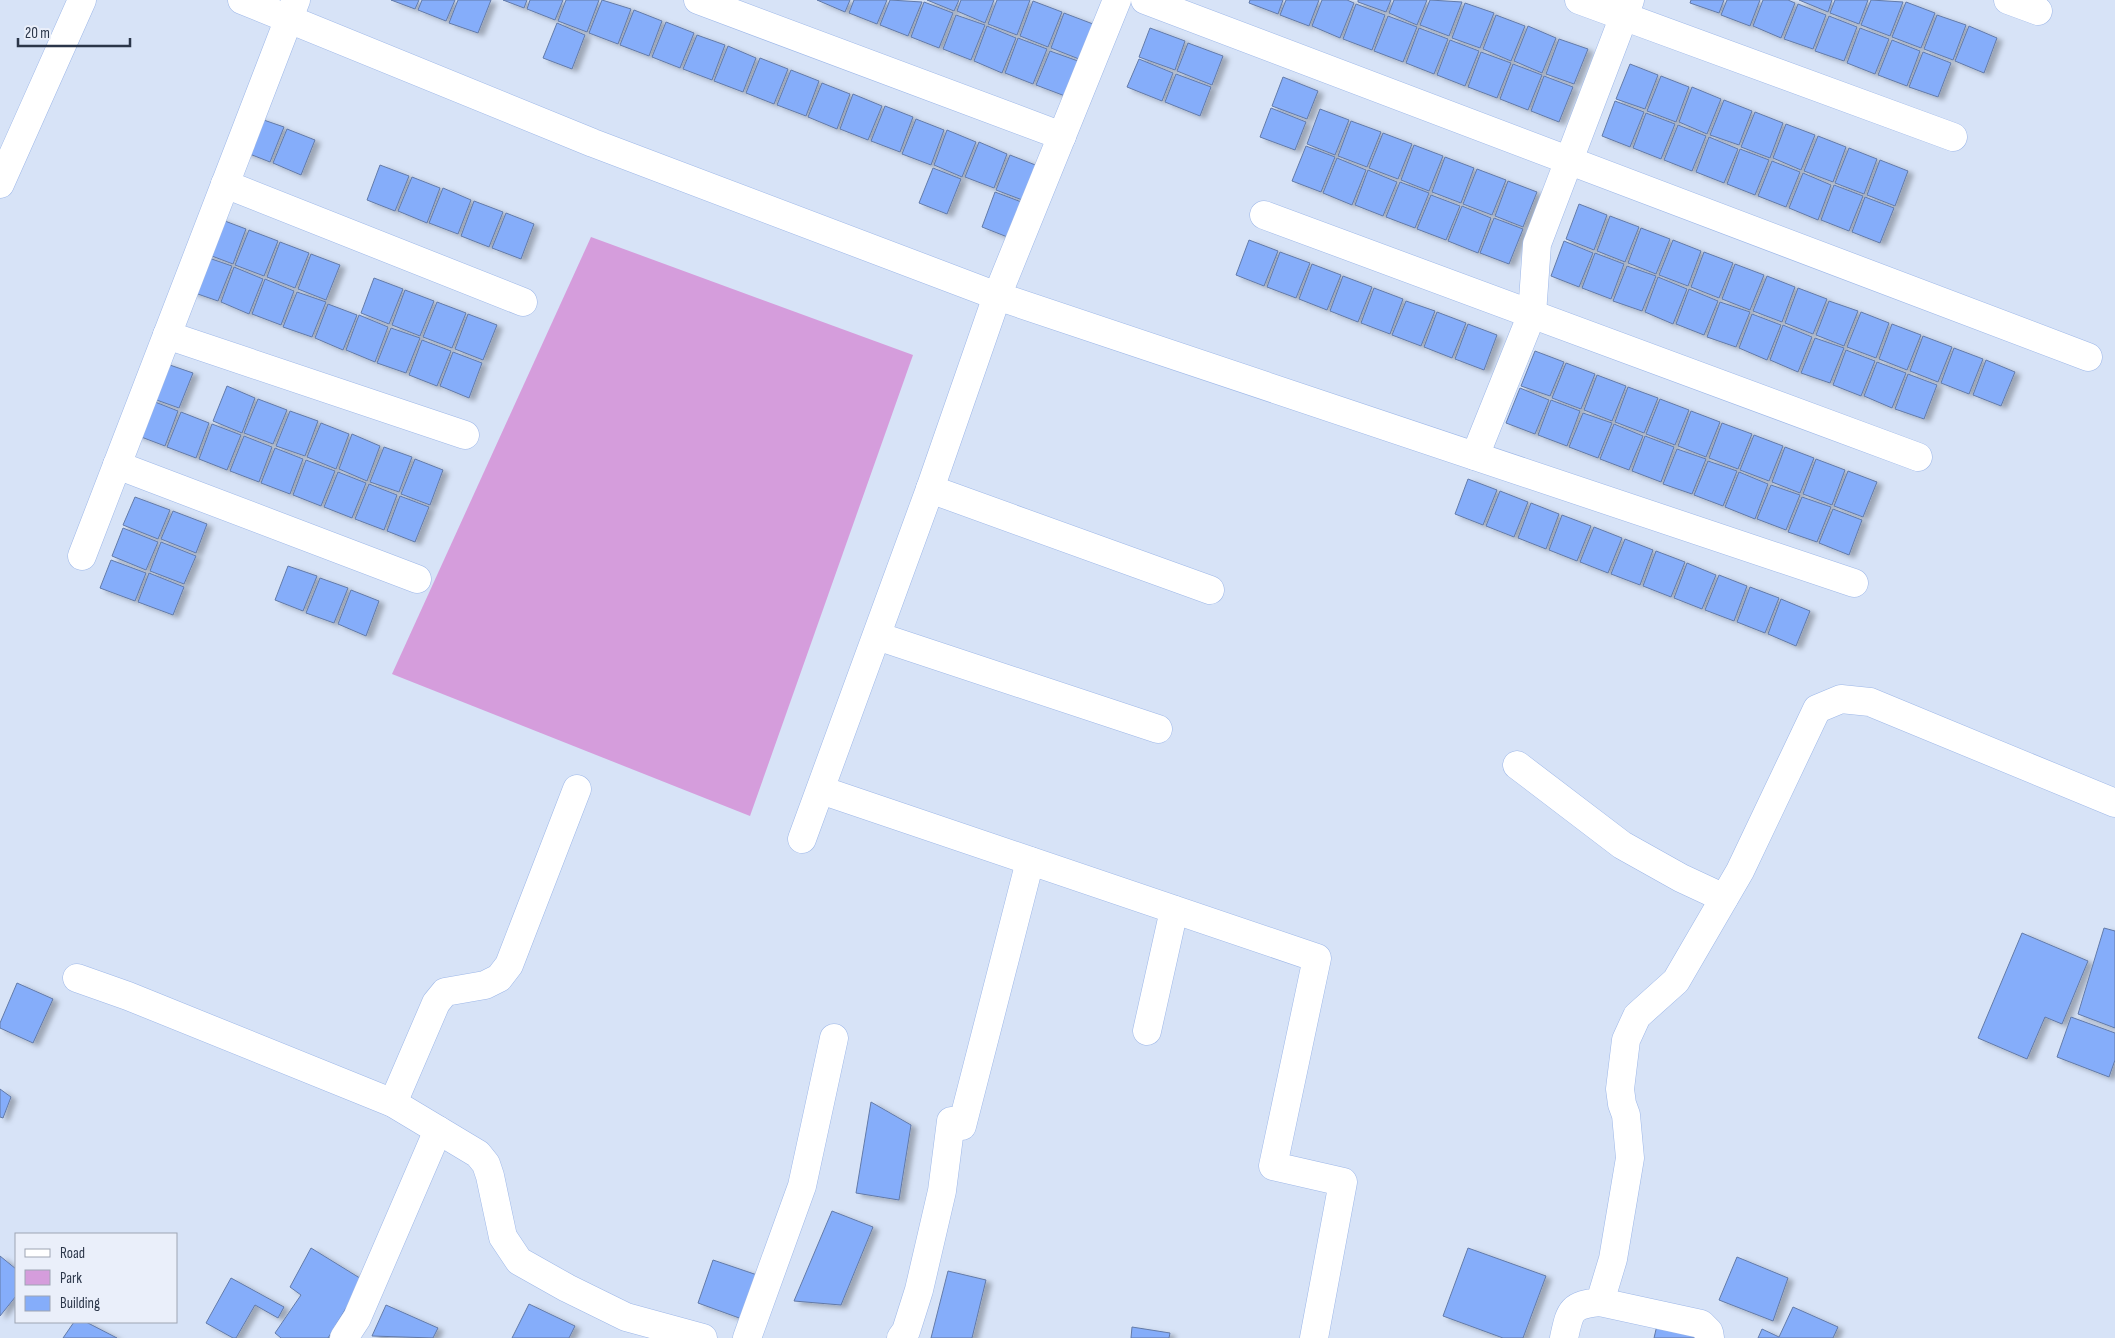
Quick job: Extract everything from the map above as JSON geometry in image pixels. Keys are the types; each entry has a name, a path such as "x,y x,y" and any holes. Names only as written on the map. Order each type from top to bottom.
{"street":[{"path":"0,184 82,0"},
{"path":"242,0 292,10 593,143 997,296 1854,583"},
{"path":"698,0 1062,136"},
{"path":"802,839 930,489 997,296 1117,0"},
{"path":"1145,0 1569,162 2088,356"},
{"path":"1579,0 1627,8 1953,137"},
{"path":"2008,0 2038,12"},
{"path":"1475,456 1532,314 1538,244 1627,8"},
{"path":"82,556 292,10"},
{"path":"225,184 523,302"},
{"path":"1264,214 1918,457"},
{"path":"167,335 465,435"},
{"path":"117,465 417,579"},
{"path":"930,489 1210,590"},
{"path":"876,636 1158,729"},
{"path":"1600,1302 1613,1259 1630,1158 1626,1115 1620,1089 1626,1040 1637,1016 1676,981 1740,871 1817,709 1841,698 1870,702 2115,803"},
{"path":"1517,765 1622,845 1681,878 1724,898"},
{"path":"393,1103 436,1003 445,992 485,985 499,978 509,965 576,789"},
{"path":"820,790 1316,958 1273,1166 1343,1182 1314,1338"},
{"path":"901,1338 906,1331 920,1290 957,1124 1030,861"},
{"path":"1147,1031 1174,910"},
{"path":"77,978 137,1000 393,1103 478,1154 486,1164 503,1237 519,1261 567,1288 626,1317 703,1338"},
{"path":"747,1338 802,1186 834,1038"},
{"path":"344,1338 358,1318 438,1130"},
{"path":"1564,1338 1570,1313 1582,1304 1600,1302 1701,1324 1709,1332 1710,1338"}],"green space":[{"path":"591,237 913,355 750,816 392,674"}],"building":[{"path":"391,0 419,0 415,9"},
{"path":"422,0 455,0 446,21 418,10"},
{"path":"458,0 491,0 478,33 449,23"},
{"path":"503,0 527,0 524,8"},
{"path":"530,0 563,0 555,20 527,9"},
{"path":"566,0 599,0 587,32 558,21"},
{"path":"602,0 631,9 618,44 589,33"},
{"path":"817,0 850,0 845,12"},
{"path":"854,0 887,0 877,24 849,13"},
{"path":"890,0 922,2 908,36 880,25"},
{"path":"927,0 959,0 954,11"},
{"path":"961,0 994,0 985,23 957,11"},
{"path":"997,0 1030,0 1017,35 988,24"},
{"path":"1250,0 1283,0 1278,14 1249,3"},
{"path":"1286,0 1319,0 1309,26 1280,15"},
{"path":"1322,0 1347,0 1354,3 1340,38 1312,26"},
{"path":"1358,0 1391,0 1386,12 1358,2"},
{"path":"1394,0 1427,0 1417,25 1389,13"},
{"path":"1430,0 1462,2 1449,36 1420,25"},
{"path":"1691,0 1724,0 1719,13 1690,3"},
{"path":"1727,0 1760,0 1750,26 1721,15"},
{"path":"1763,0 1788,0 1795,3 1781,38 1753,26"},
{"path":"1799,0 1832,0 1828,12"},
{"path":"1835,0 1868,0 1859,24 1830,13"},
{"path":"1871,0 1903,2 1890,36 1861,25"},
{"path":"1033,1 1062,12 1048,47 1020,36"},
{"path":"924,2 953,13 939,48 911,37"},
{"path":"1906,2 1935,13 1921,48 1892,37"},
{"path":"1465,3 1494,13 1480,48 1452,38"},
{"path":"1356,4 1385,15 1372,50 1343,39"},
{"path":"1798,4 1826,15 1813,49 1784,39"},
{"path":"634,10 662,21 649,56 620,45"},
{"path":"1064,13 1093,24 1079,59 1051,48"},
{"path":"956,15 985,25 971,60 943,49"},
{"path":"1496,15 1525,26 1511,61 1483,49"},
{"path":"1937,15 1966,25 1953,60 1924,49"},
{"path":"1388,16 1417,27 1403,62 1374,51"},
{"path":"1829,16 1857,27 1844,61 1815,51"},
{"path":"666,22 694,33 680,68 652,57"},
{"path":"557,23 585,35 572,69 543,58"},
{"path":"987,26 1016,38 1002,73 974,61"},
{"path":"1528,26 1556,38 1542,73 1514,61"},
{"path":"1969,26 1997,38 1984,73 1955,61"},
{"path":"1150,28 1185,41 1175,70 1139,57"},
{"path":"1419,28 1448,39 1434,74 1406,63"},
{"path":"1860,28 1889,39 1875,74 1847,63"},
{"path":"697,35 725,45 712,80 683,69"},
{"path":"1018,38 1047,49 1033,84 1005,73"},
{"path":"1559,39 1588,49 1574,84 1546,74"},
{"path":"1450,40 1479,51 1465,86 1437,75"},
{"path":"1892,40 1920,51 1907,86 1878,75"},
{"path":"1188,43 1223,56 1212,85 1177,71"},
{"path":"728,46 756,58 743,92 714,81"},
{"path":"1050,51 1078,61 1065,96 1036,85"},
{"path":"1481,52 1511,63 1497,98 1468,87"},
{"path":"1923,52 1951,63 1938,97 1909,87"},
{"path":"760,58 788,69 774,104 746,93"},
{"path":"1139,59 1173,73 1162,101 1127,87"},
{"path":"1513,64 1542,75 1528,110 1500,99"},
{"path":"1630,64 1658,75 1645,109 1616,99"},
{"path":"791,70 819,81 806,116 777,105"},
{"path":"1176,74 1211,87 1200,116 1165,102"},
{"path":"1544,76 1573,87 1559,122 1531,111"},
{"path":"1661,76 1689,87 1676,122 1647,111"},
{"path":"1283,77 1318,91 1307,119 1272,106"},
{"path":"822,83 850,94 837,129 808,117"},
{"path":"1692,87 1721,99 1707,134 1679,122"},
{"path":"853,94 882,106 868,140 840,129"},
{"path":"1724,100 1752,111 1739,145 1710,135"},
{"path":"1615,101 1644,112 1630,147 1602,136"},
{"path":"885,106 913,117 900,152 871,141"},
{"path":"1271,108 1306,122 1295,150 1260,137"},
{"path":"1320,109 1349,120 1335,155 1307,144"},
{"path":"1755,112 1783,123 1770,158 1741,147"},
{"path":"1646,113 1675,124 1661,159 1633,148"},
{"path":"255,117 284,127 270,162 242,151"},
{"path":"916,119 944,130 931,165 902,154"},
{"path":"1351,121 1381,132 1367,167 1338,156"},
{"path":"1786,124 1815,135 1801,170 1773,158"},
{"path":"1678,125 1706,136 1692,171 1664,160"},
{"path":"287,129 315,140 301,175 273,163"},
{"path":"947,130 976,142 962,177 934,165"},
{"path":"1383,133 1412,144 1398,179 1369,168"},
{"path":"1818,136 1846,147 1833,182 1804,171"},
{"path":"1709,137 1738,149 1724,183 1696,172"},
{"path":"979,142 1007,154 994,188 965,177"},
{"path":"1414,145 1443,156 1429,191 1401,180"},
{"path":"1306,146 1335,157 1321,192 1292,181"},
{"path":"1849,148 1877,159 1864,194 1835,183"},
{"path":"1740,149 1769,160 1755,195 1727,184"},
{"path":"1010,155 1038,166 1025,201 996,190"},
{"path":"1445,157 1474,168 1461,203 1432,192"},
{"path":"1337,158 1366,170 1352,205 1323,193"},
{"path":"1880,160 1908,171 1895,206 1867,195"},
{"path":"1772,161 1800,172 1786,207 1758,196"},
{"path":"380,165 409,176 395,211 367,200"},
{"path":"933,168 961,179 947,214 919,203"},
{"path":"1477,169 1506,180 1492,215 1463,204"},
{"path":"1368,170 1397,182 1383,216 1355,205"},
{"path":"1803,173 1831,185 1818,220 1789,208"},
{"path":"412,177 440,188 427,223 398,211"},
{"path":"1508,181 1537,192 1523,227 1495,216"},
{"path":"1400,182 1429,193 1415,228 1386,217"},
{"path":"1834,185 1863,196 1849,231 1821,220"},
{"path":"443,188 471,200 458,234 429,223"},
{"path":"995,192 1024,203 1010,238 982,227"},
{"path":"1431,195 1460,206 1446,240 1417,229"},
{"path":"1865,197 1894,208 1880,243 1852,232"},
{"path":"474,201 503,212 489,247 461,236"},
{"path":"1579,204 1607,215 1594,250 1566,239"},
{"path":"1462,206 1491,218 1478,253 1448,241"},
{"path":"506,213 534,224 521,259 492,248"},
{"path":"1610,216 1639,227 1625,262 1597,251"},
{"path":"217,218 246,229 233,264 204,253"},
{"path":"1494,218 1523,229 1509,264 1480,253"},
{"path":"1641,228 1670,239 1656,274 1628,263"},
{"path":"249,230 278,241 264,276 235,265"},
{"path":"1249,240 1278,251 1264,286 1236,275"},
{"path":"1673,240 1701,251 1688,286 1659,275"},
{"path":"1564,241 1593,253 1579,287 1551,276"},
{"path":"280,242 309,253 295,288 267,277"},
{"path":"1280,252 1310,263 1296,298 1267,287"},
{"path":"1704,252 1733,263 1719,298 1691,287"},
{"path":"1595,253 1624,264 1611,299 1582,288"},
{"path":"311,254 340,265 326,300 298,289"},
{"path":"203,256 232,266 218,301 189,291"},
{"path":"1312,264 1341,275 1327,310 1299,299"},
{"path":"1735,264 1764,275 1750,310 1722,299"},
{"path":"1627,266 1656,276 1642,311 1613,301"},
{"path":"234,267 263,279 249,314 221,302"},
{"path":"1343,276 1372,287 1358,322 1330,311"},
{"path":"1767,276 1795,287 1782,322 1753,311"},
{"path":"1658,277 1687,289 1673,324 1645,312"},
{"path":"374,278 403,289 389,324 361,313"},
{"path":"265,279 294,291 281,325 252,314"},
{"path":"1374,288 1403,299 1390,334 1361,323"},
{"path":"1798,288 1827,299 1813,334 1785,323"},
{"path":"1689,289 1718,301 1704,335 1676,324"},
{"path":"405,290 434,301 420,336 392,325"},
{"path":"297,292 326,302 312,337 283,327"},
{"path":"1406,301 1435,311 1421,346 1392,335"},
{"path":"1829,301 1858,311 1844,346 1816,335"},
{"path":"437,302 466,313 452,348 423,337"},
{"path":"1720,302 1750,312 1736,347 1707,337"},
{"path":"328,304 357,315 343,350 315,338"},
{"path":"1437,312 1466,323 1452,358 1424,347"},
{"path":"1861,312 1889,323 1876,358 1847,347"},
{"path":"468,314 497,325 483,360 455,349"},
{"path":"1752,314 1781,325 1767,360 1739,348"},
{"path":"359,315 388,327 375,362 346,350"},
{"path":"1468,324 1497,335 1484,370 1455,359"},
{"path":"1892,324 1921,335 1907,370 1879,359"},
{"path":"1783,325 1812,337 1798,372 1770,360"},
{"path":"391,328 420,338 406,373 377,363"},
{"path":"1923,336 1952,347 1938,382 1910,371"},
{"path":"1815,338 1844,348 1830,383 1801,373"},
{"path":"422,340 451,351 437,386 409,375"},
{"path":"1954,348 1983,359 1969,394 1941,383"},
{"path":"1846,350 1875,361 1861,396 1833,385"},
{"path":"1535,351 1564,362 1550,396 1521,386"},
{"path":"453,352 482,363 469,398 440,386"},
{"path":"1986,360 2015,372 2001,406 1973,395"},
{"path":"1877,362 1906,373 1892,408 1864,396"},
{"path":"164,363 193,373 179,408 151,398"},
{"path":"1566,363 1595,374 1581,409 1552,398"},
{"path":"1908,374 1937,385 1924,419 1895,409"},
{"path":"1597,375 1626,386 1612,421 1584,410"},
{"path":"227,386 255,398 242,433 213,421"},
{"path":"1628,387 1658,398 1644,433 1615,422"},
{"path":"1520,388 1549,400 1535,434 1506,423"},
{"path":"258,399 287,410 273,444 244,433"},
{"path":"1660,399 1689,410 1675,445 1646,434"},
{"path":"150,400 178,411 165,446 136,435"},
{"path":"1551,400 1580,411 1567,446 1538,435"},
{"path":"290,411 318,421 305,456 276,446"},
{"path":"1691,411 1720,422 1706,457 1678,446"},
{"path":"181,412 209,423 196,458 167,447"},
{"path":"1583,413 1612,423 1598,458 1569,447"},
{"path":"321,423 349,434 336,469 307,457"},
{"path":"1722,423 1752,434 1738,469 1709,458"},
{"path":"212,424 241,435 227,470 199,459"},
{"path":"1614,424 1643,436 1629,470 1600,459"},
{"path":"352,434 380,446 367,481 339,469"},
{"path":"1754,435 1783,446 1769,481 1740,470"},
{"path":"244,436 272,447 259,482 230,471"},
{"path":"1645,436 1674,447 1661,482 1632,471"},
{"path":"384,447 412,457 399,492 370,482"},
{"path":"1785,447 1814,458 1800,493 1772,482"},
{"path":"275,448 303,459 290,494 261,483"},
{"path":"1677,449 1706,459 1692,494 1663,484"},
{"path":"415,459 443,470 430,505 401,494"},
{"path":"1816,459 1845,470 1832,505 1803,494"},
{"path":"306,460 335,471 321,506 293,495"},
{"path":"1708,461 1737,471 1723,506 1694,495"},
{"path":"1848,471 1877,482 1863,517 1834,506"},
{"path":"338,472 366,483 352,518 324,507"},
{"path":"1739,472 1768,484 1755,519 1725,507"},
{"path":"1468,479 1497,490 1483,525 1455,514"},
{"path":"369,484 397,495 384,530 355,519"},
{"path":"1771,485 1800,495 1786,530 1757,519"},
{"path":"1500,491 1528,502 1514,537 1486,526"},
{"path":"400,496 429,507 415,542 387,531"},
{"path":"135,497 170,510 158,539 123,525"},
{"path":"1802,497 1831,507 1817,542 1788,532"},
{"path":"1531,503 1559,514 1546,549 1518,538"},
{"path":"1833,509 1862,520 1849,555 1819,543"},
{"path":"173,511 207,524 196,553 161,539"},
{"path":"1562,515 1591,526 1577,561 1549,550"},
{"path":"1594,527 1622,538 1608,573 1580,562"},
{"path":"123,528 158,542 146,570 112,556"},
{"path":"1625,539 1653,550 1640,585 1611,574"},
{"path":"161,542 196,556 184,584 150,571"},
{"path":"1656,551 1685,562 1671,597 1643,586"},
{"path":"111,560 146,573 135,601 100,588"},
{"path":"1687,563 1716,575 1702,609 1674,598"},
{"path":"288,566 317,576 303,611 275,600"},
{"path":"149,573 184,587 173,615 138,602"},
{"path":"1719,575 1747,586 1734,621 1705,610"},
{"path":"320,578 348,588 334,623 306,613"},
{"path":"1750,587 1779,598 1765,633 1737,622"},
{"path":"351,590 379,601 366,636 338,624"},
{"path":"1781,599 1810,611 1796,646 1768,634"},
{"path":"2104,928 2115,931 2115,1028 2078,1014"},
{"path":"2022,933 2088,961 2062,1024 2045,1017 2027,1059 1978,1038"},
{"path":"17,983 53,999 33,1043 0,1028 0,1023"},
{"path":"2071,1017 2115,1033 2115,1060 2109,1077 2057,1057"},
{"path":"0,1089 11,1097 3,1118 0,1117"},
{"path":"871,1102 911,1125 899,1200 856,1193"},
{"path":"832,1211 873,1227 841,1305 794,1301"},
{"path":"311,1248 363,1280 328,1338 281,1338 275,1333 301,1295 290,1287"},
{"path":"1468,1248 1546,1276 1523,1338 1503,1338 1443,1316"},
{"path":"0,1256 15,1268 15,1297 0,1316"},
{"path":"1737,1257 1788,1278 1773,1321 1719,1300"},
{"path":"713,1260 769,1279 753,1323 698,1303"},
{"path":"948,1271 986,1280 972,1338 931,1338"},
{"path":"231,1278 284,1307 278,1318 255,1305 236,1338 206,1323"},
{"path":"529,1304 575,1326 569,1338 512,1338"},
{"path":"386,1305 438,1328 433,1338 372,1336"},
{"path":"1793,1307 1838,1327 1833,1338 1758,1338 1762,1329 1779,1337"},
{"path":"1658,1321 1702,1338 1654,1338"},
{"path":"73,1323 88,1323 117,1338 63,1338"},
{"path":"1132,1327 1170,1333 1169,1338 1131,1338"}]}
